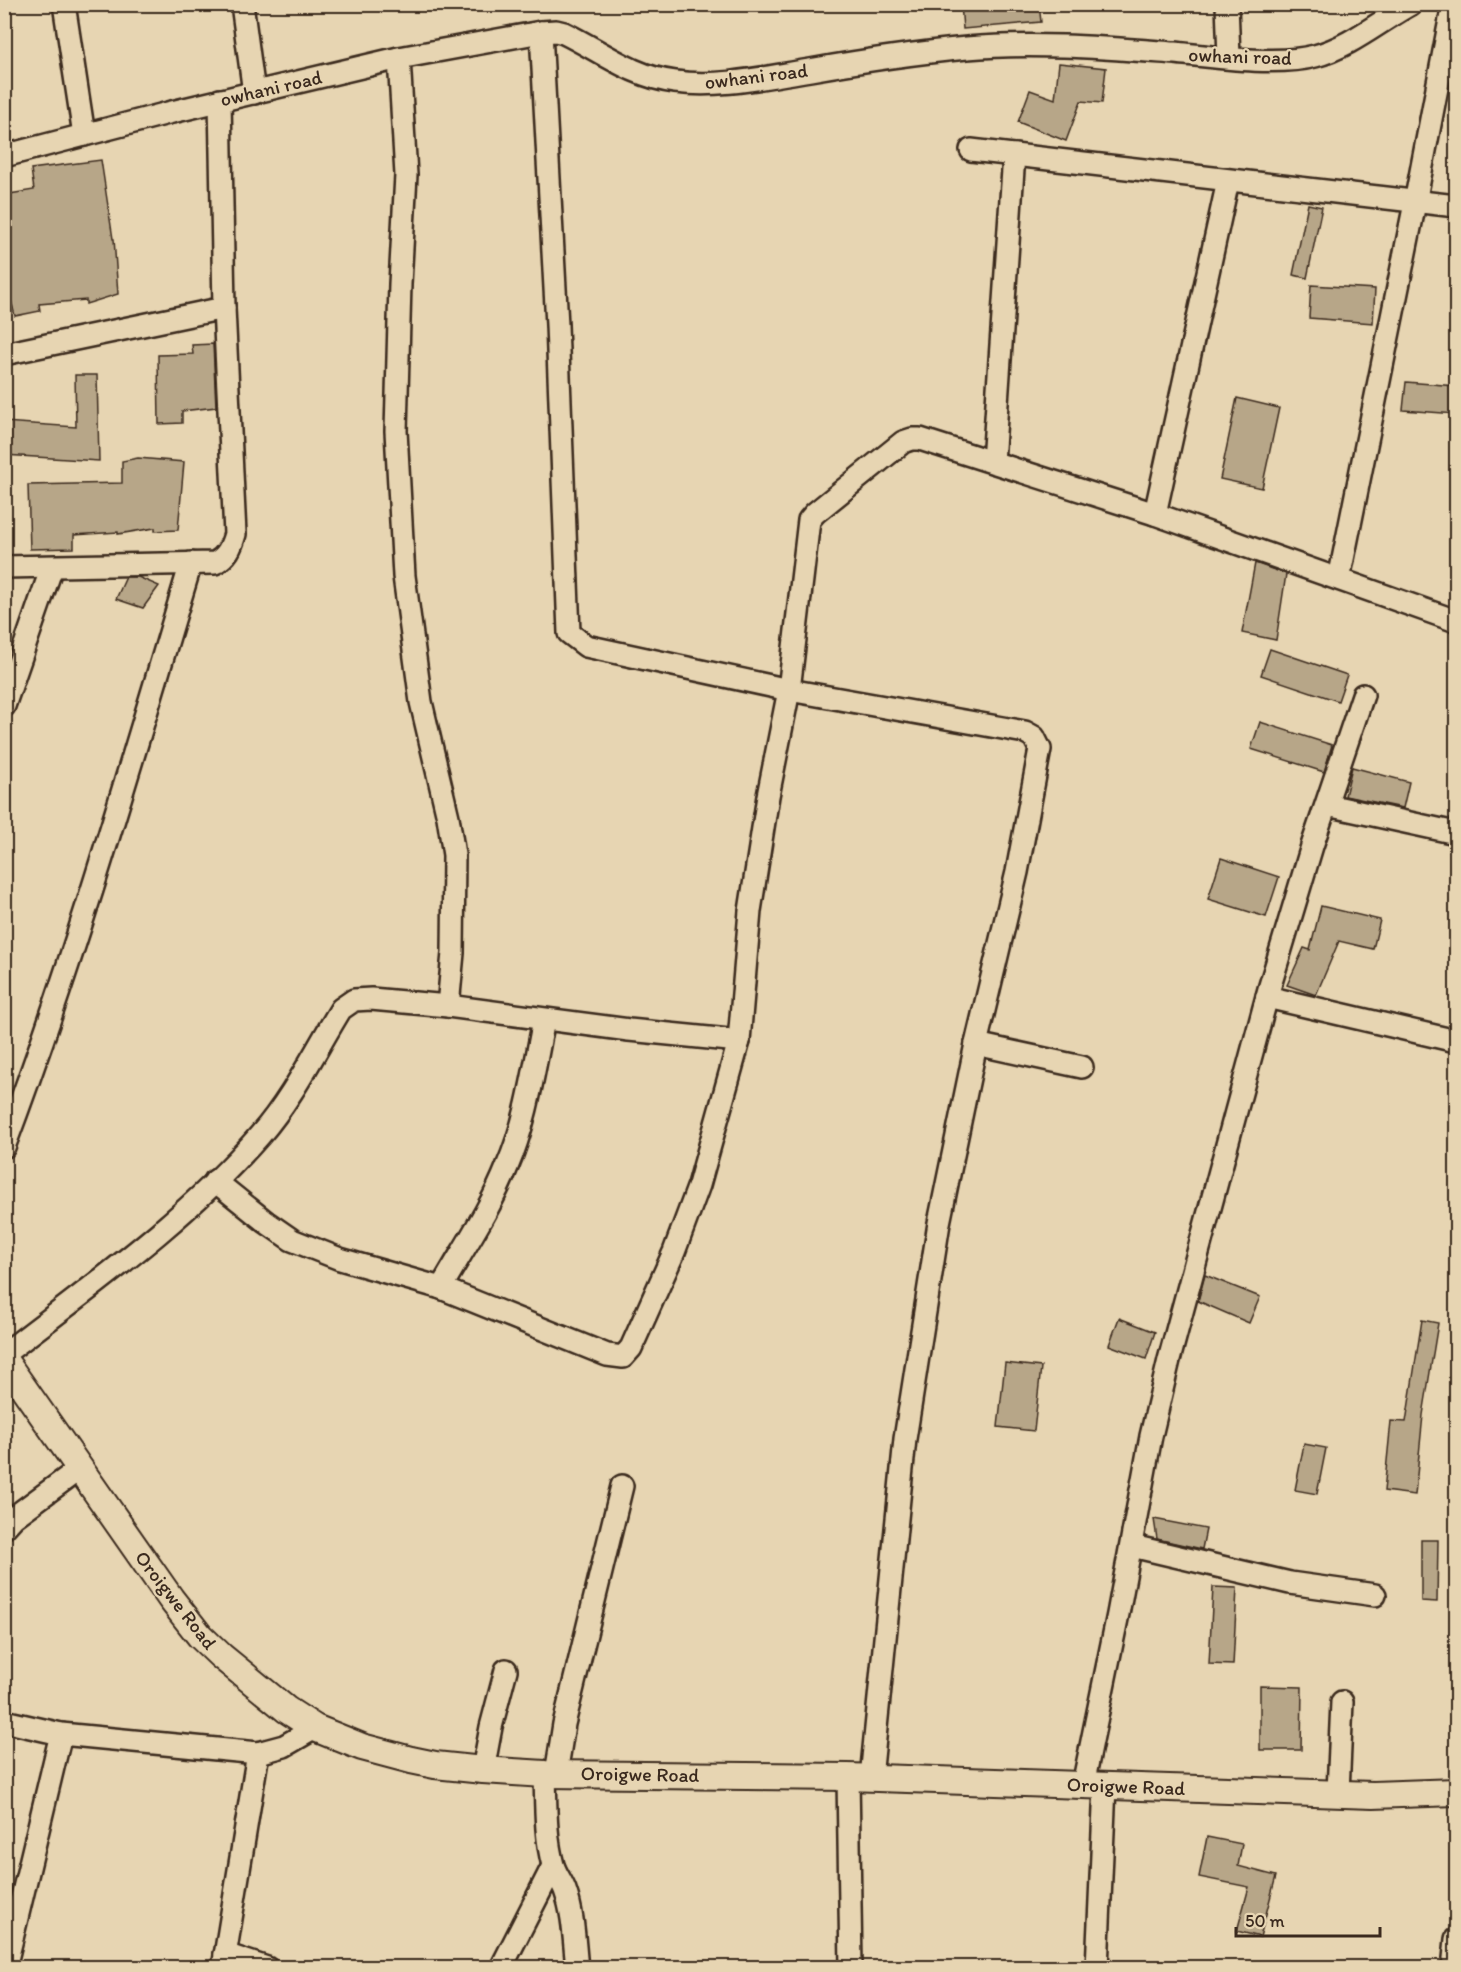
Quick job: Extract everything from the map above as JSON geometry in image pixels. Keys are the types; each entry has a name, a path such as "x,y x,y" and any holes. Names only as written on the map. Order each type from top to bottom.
{"street":[{"path":"64,4 84,135"},
{"path":"242,4 254,93"},
{"path":"1227,4 1229,58"},
{"name":"owhani road","path":"4,156 220,100 399,58 541,32 564,33 636,73 653,79 704,84 739,82 844,64 967,48 1043,45 1281,60 1314,56 1336,48 1411,4"},
{"path":"1339,579 1454,9"},
{"path":"541,32 557,325 568,633 586,646 789,690 1025,732 1034,737 1040,748 1017,872 976,1044 939,1223 905,1439 859,1777 851,1968"},
{"path":"399,58 406,175 396,431 404,576 421,702 448,817 454,855 453,953 448,1006"},
{"path":"4,567 215,562 223,558 231,549 235,534 224,308 220,100"},
{"path":"970,150 1456,206"},
{"path":"993,462 1014,155"},
{"path":"1155,514 1228,181"},
{"path":"4,354 224,308"},
{"path":"215,1181 292,1240 340,1259 441,1288 607,1355 622,1357 631,1348 674,1252 699,1185 739,1041 750,910 768,796 789,690 809,520 903,442 912,438 1155,514 1456,621"},
{"path":"4,1147 29,1081 95,876 191,563"},
{"path":"4,706 52,567"},
{"path":"1097,1968 1094,1786 1151,1436 1168,1360 1267,997 1364,695"},
{"path":"1327,805 1456,833"},
{"path":"1267,997 1456,1041"},
{"path":"4,1354 126,1260 215,1181 260,1135 279,1111 341,1009 354,1000 371,999 448,1006 544,1020 739,1041"},
{"path":"441,1288 508,1167 527,1101 544,1020"},
{"path":"976,1044 1082,1067"},
{"name":"Oroigwe Road","path":"4,1360 171,1599 200,1636 287,1710 315,1728 362,1747 435,1765 550,1774 859,1777 1373,1795 1456,1792"},
{"path":"4,1528 14,1517 79,1469"},
{"path":"577,1968 571,1915 565,1890 554,1866 546,1810 550,1774 622,1486"},
{"path":"1132,1546 1290,1583 1375,1594"},
{"path":"483,1770 491,1727 506,1670"},
{"path":"1338,1792 1342,1702"},
{"path":"4,1721 61,1734 258,1753 284,1746 315,1728"},
{"path":"5,1968 61,1734"},
{"path":"258,1753 224,1961 267,1968"},
{"path":"501,1968 554,1866"},
{"path":"1453,1968 1456,1939"}],"building":[{"path":"961,4 1039,4 1041,22 963,29"},
{"path":"1059,63 1106,68 1102,103 1081,101 1066,141 1018,122 1030,90 1055,99"},
{"path":"101,160 114,239 118,294 86,304 86,300 39,304 40,311 15,316 4,272 4,195 34,190 31,169"},
{"path":"1308,204 1322,207 1307,278 1293,275"},
{"path":"1311,285 1375,289 1373,323 1309,318"},
{"path":"213,344 216,407 182,411 182,423 159,424 158,355 193,354 192,345"},
{"path":"75,375 97,375 99,461 4,455 4,422 76,427"},
{"path":"1406,382 1456,386 1456,414 1403,410"},
{"path":"1237,398 1279,408 1262,488 1220,479"},
{"path":"138,458 184,462 178,530 155,531 155,528 118,534 118,532 74,535 74,548 30,549 28,485 122,483 122,461"},
{"path":"1255,563 1286,574 1276,640 1242,633"},
{"path":"126,577 138,577 159,586 143,608 116,599"},
{"path":"1270,649 1347,675 1338,701 1261,675"},
{"path":"1260,722 1332,745 1324,772 1251,749"},
{"path":"1352,767 1409,782 1403,808 1345,796"},
{"path":"1221,858 1279,877 1266,917 1208,899"},
{"path":"1321,906 1380,920 1373,949 1339,941 1316,995 1287,985 1304,948 1310,950"},
{"path":"1205,1275 1260,1297 1249,1323 1198,1301"},
{"path":"1119,1318 1155,1332 1146,1359 1109,1345"},
{"path":"1422,1320 1438,1323 1423,1415 1415,1495 1384,1491 1391,1421 1406,1422"},
{"path":"1005,1363 1041,1367 1034,1431 998,1427"},
{"path":"1304,1444 1326,1448 1317,1494 1295,1490"},
{"path":"1154,1519 1206,1529 1202,1549 1157,1539"},
{"path":"1421,1540 1438,1540 1437,1602 1421,1601"},
{"path":"1213,1587 1237,1588 1233,1665 1209,1664"},
{"path":"1260,1686 1302,1687 1301,1750 1260,1750"},
{"path":"1207,1837 1242,1844 1238,1866 1276,1876 1260,1937 1237,1931 1249,1887 1199,1877"}]}
